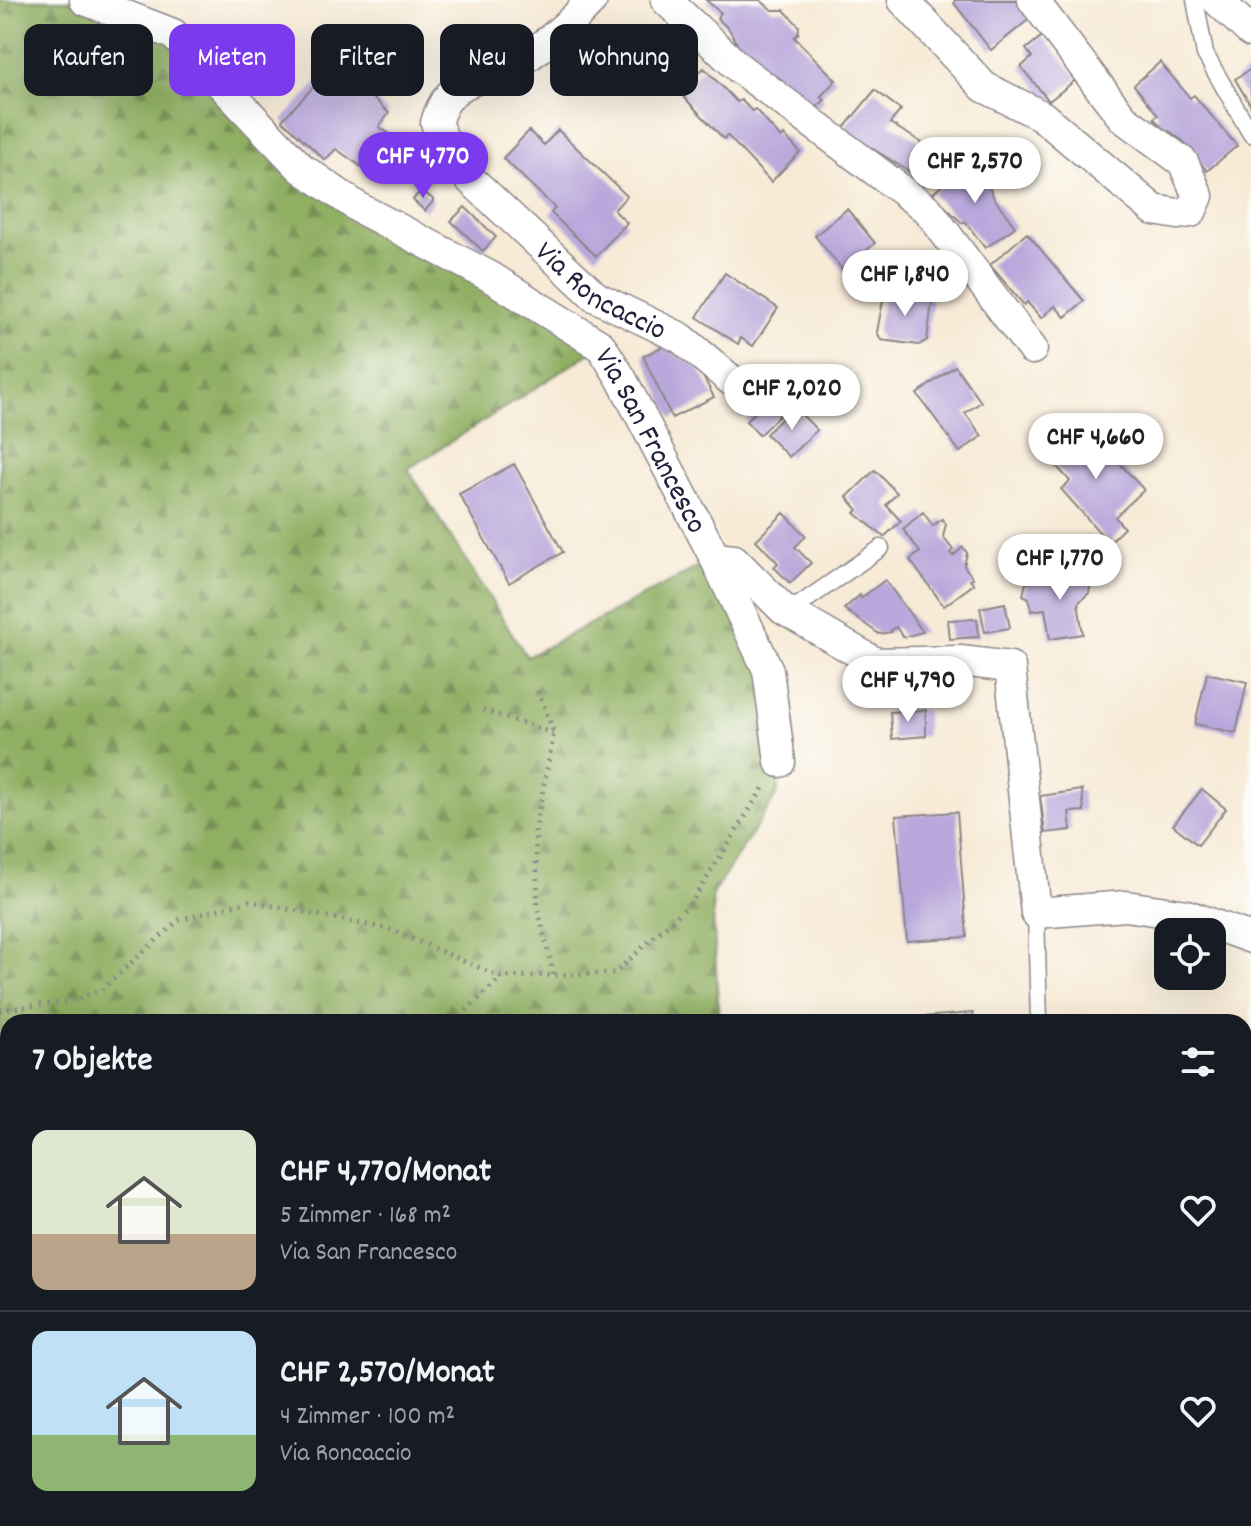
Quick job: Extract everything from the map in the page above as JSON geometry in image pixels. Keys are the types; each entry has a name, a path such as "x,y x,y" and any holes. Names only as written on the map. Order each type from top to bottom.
{"street":[{"name":"Via San Francesco","path":"85,0 173,34 301,168 359,208 489,276 601,346 621,378 715,558 768,670 780,762"},
{"name":"Via Roncaccio","path":"592,0 571,24 519,63 463,84 441,104 436,123 447,147 470,179 596,297 681,338 731,380"},
{"path":"666,0 739,68 928,210 1032,349"},
{"path":"903,0 984,87 1042,116 1154,210 1178,214 1191,212 1198,196 1183,162 1123,118 1033,0"},
{"path":"1217,0 1251,32"},
{"path":"715,558 734,560 783,609 876,663 961,661 1010,667 1036,913 1126,906 1187,915 1251,938"}],"lane":[{"path":"1195,0 1205,54 1251,134"},
{"path":"783,609 799,605 881,548"},
{"path":"1036,913 1039,1014"}],"path":[{"path":"538,691 554,733 535,830 538,909 554,977"},
{"path":"483,710 554,733"},
{"path":"0,1010 71,1001 101,990 179,920 249,901 392,930 501,977 615,973 691,903 780,762"},
{"path":"463,1014 501,977"}],"green space":[{"path":"0,0 85,0 147,24 24,24 24,96 153,96 153,26 169,32 169,96 232,96 301,168 601,346 408,469 527,657 715,558 768,670 780,762 778,793 712,895 719,1014 0,1014"}],"building":[{"path":"706,0 760,0 772,10 784,10 799,26 798,34 794,37 836,80 820,97 825,100 811,112 778,77 774,81 747,62 729,29 717,18 721,13"},
{"path":"955,0 1020,0 1033,16 991,50 954,3"},
{"path":"1042,36 1078,78 1049,101 1021,67 1032,57 1026,49"},
{"path":"1160,62 1190,98 1194,95 1237,146 1207,171 1184,142 1169,131 1166,133 1154,118 1158,115 1134,85"},
{"path":"704,68 737,102 741,100 752,111 755,109 781,138 784,135 800,152 771,182 727,135 724,139 683,96 698,96 698,74"},
{"path":"1251,69 1251,106 1235,79"},
{"path":"311,89 311,96 371,96 389,113 379,127 399,140 375,176 336,149 325,160 282,120"},
{"path":"875,90 901,110 890,123 937,152 921,179 870,147 868,149 843,129"},
{"path":"558,130 627,196 614,210 627,223 596,256 551,213 555,208 503,158 529,131 544,145"},
{"path":"965,165 985,178 994,198 1015,227 985,248 965,221 962,223 932,194"},
{"path":"421,190 434,200 425,211 413,200"},
{"path":"465,207 496,237 483,251 451,221"},
{"path":"847,209 875,243 859,257 870,270 854,284 815,236"},
{"path":"1027,233 1084,301 1065,317 1055,306 1041,318 1027,302 1024,305 990,265"},
{"path":"725,273 778,308 753,346 741,338 738,344 697,317"},
{"path":"890,289 929,296 932,303 927,340 919,345 881,340 877,332 884,295"},
{"path":"664,346 699,369 714,397 672,418 643,356"},
{"path":"955,366 981,402 965,413 982,436 960,452 917,394"},
{"path":"767,401 780,415 759,435 746,421"},
{"path":"794,407 817,430 789,457 766,434"},
{"path":"1082,422 1144,490 1115,517 1124,528 1109,543 1061,489 1070,481 1050,459 1064,446 1060,442"},
{"path":"514,464 563,552 509,583 459,494"},
{"path":"875,470 897,493 886,505 901,521 884,537 855,513 858,510 847,497"},
{"path":"923,512 933,526 942,519 946,524 943,537 953,550 950,552 953,556 963,547 967,553 964,566 973,578 970,579 974,584 944,606 910,560 920,552 903,529"},
{"path":"784,513 806,536 795,547 811,563 790,583 774,567 778,563 756,540"},
{"path":"1080,570 1086,573 1091,583 1089,593 1078,603 1083,634 1050,639 1045,609 1031,611 1029,598 1023,595 1026,583"},
{"path":"885,580 923,632 903,637 896,627 892,632 879,634 844,609"},
{"path":"1005,603 1010,628 985,632 980,608"},
{"path":"977,619 979,637 950,639 948,620"},
{"path":"1207,673 1247,682 1236,733 1195,724"},
{"path":"926,710 926,736 892,739 890,712"},
{"path":"1202,789 1226,809 1198,845 1173,825"},
{"path":"1082,790 1084,811 1069,812 1071,830 1045,833 1040,796"},
{"path":"957,812 967,937 907,941 896,816"}]}
